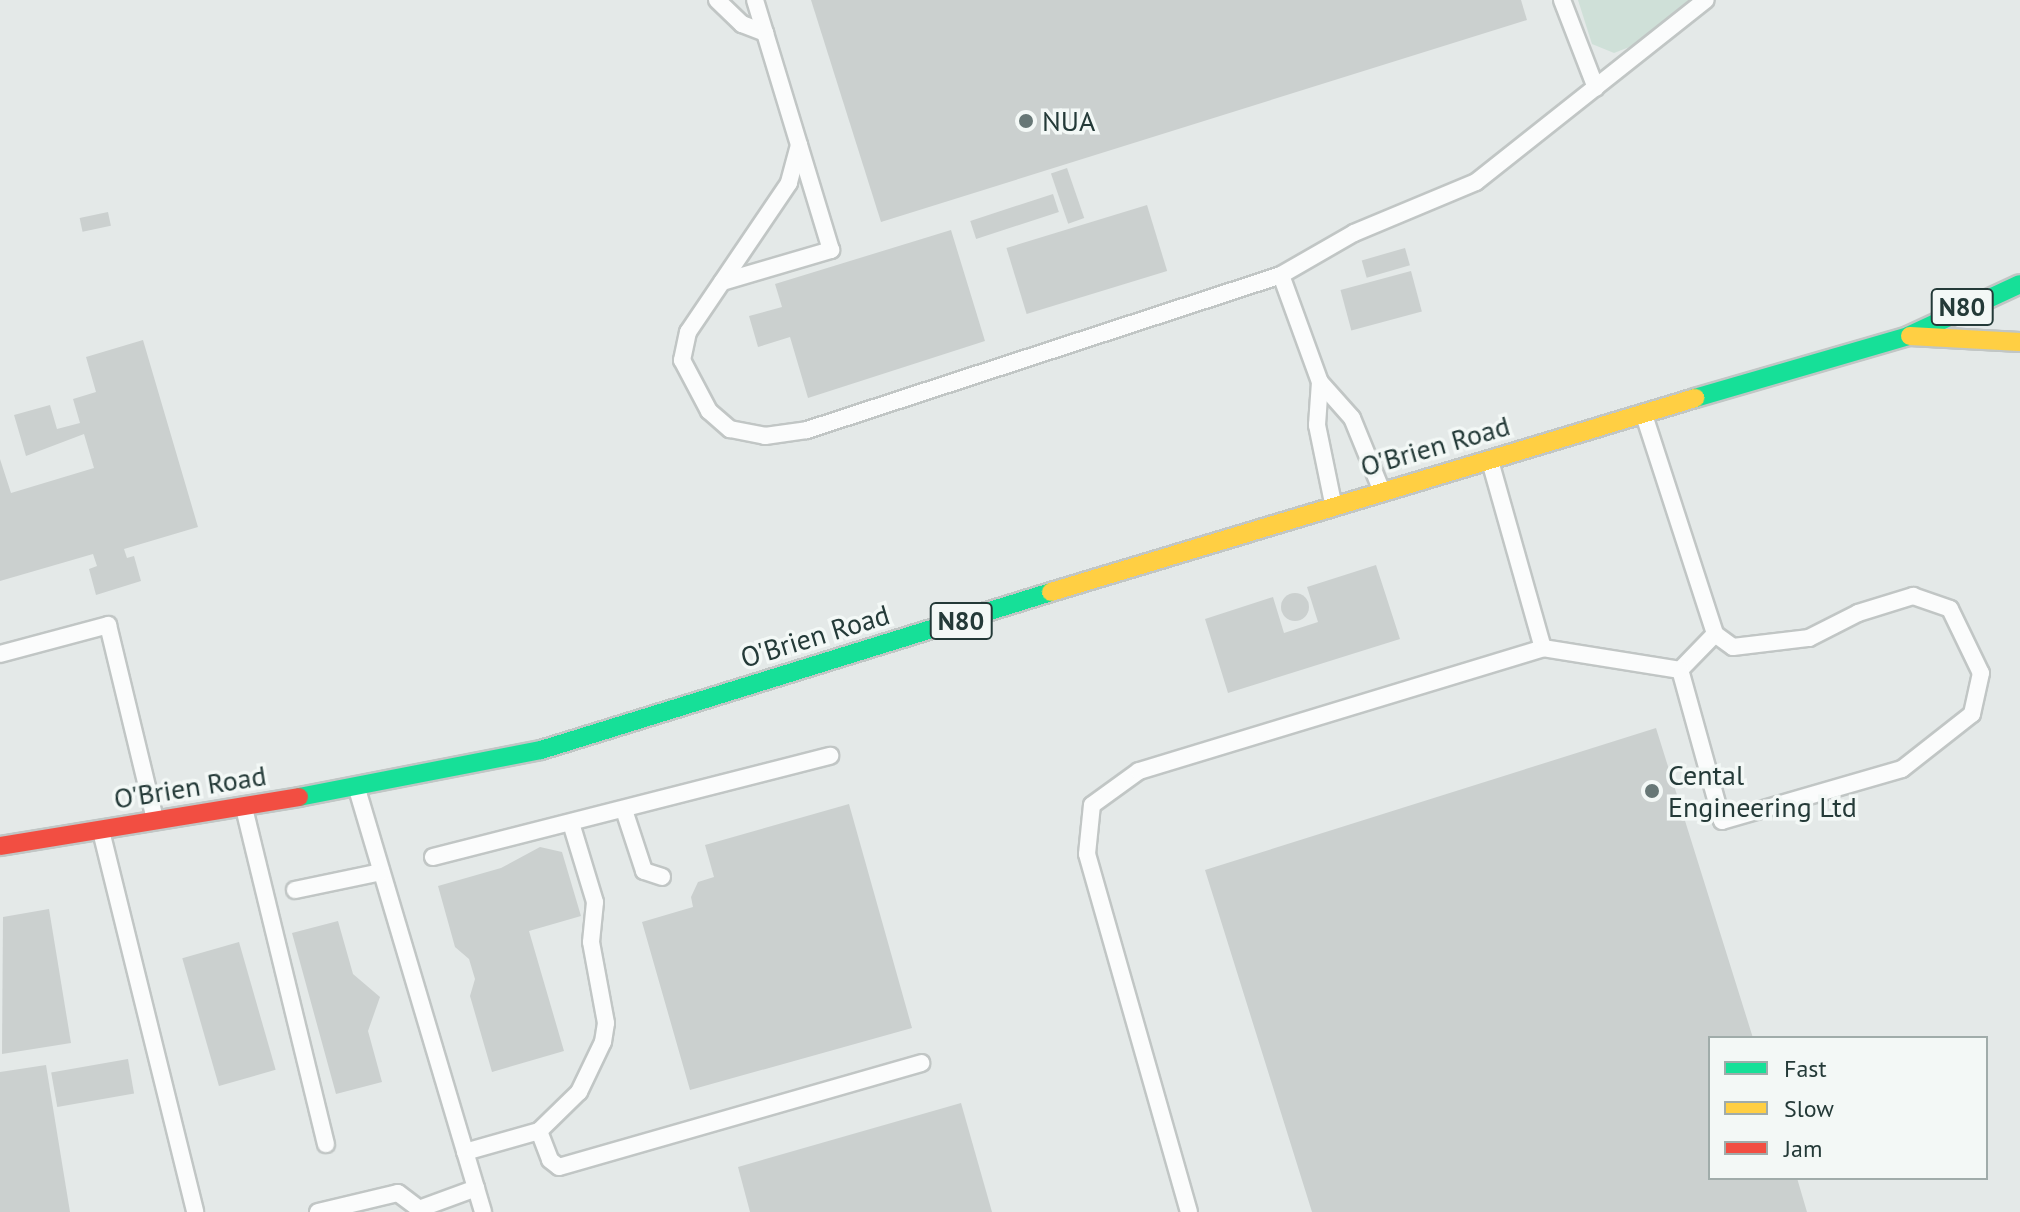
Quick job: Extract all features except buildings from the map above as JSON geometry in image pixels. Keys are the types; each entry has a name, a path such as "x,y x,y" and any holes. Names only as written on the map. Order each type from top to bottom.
{"main road":[{"name":"O'Brien Road","path":"0,846 356,788 541,750 1381,490 1908,336 2020,284"},
{"name":"O'Brien Road","path":"1908,336 2020,342"}],"lane":[{"path":"717,0 742,24 765,33"},
{"path":"722,282 831,250 755,0"},
{"path":"1562,0 1596,88"},
{"path":"799,144 789,183 688,332 682,360 709,411 730,429 765,436 807,430 1281,275 1354,233 1476,182 1706,0"},
{"path":"1281,275 1320,382 1352,418 1381,490"},
{"path":"1320,382 1317,425 1334,505"},
{"path":"1644,413 1715,634 1733,647 1809,638 1858,613 1913,596 1950,609 1981,673 1972,714 1902,769 1722,821 1680,670"},
{"path":"1489,459 1543,648"},
{"path":"0,654 108,625 156,821"},
{"path":"1680,670 1715,634"},
{"path":"1189,1212 1087,854 1092,805 1139,771 1543,648 1680,670"},
{"path":"433,857 830,756"},
{"path":"356,788 483,1212"},
{"path":"244,806 326,1144"},
{"path":"624,810 644,871 662,877"},
{"path":"465,1152 539,1131 579,1092 603,1042 606,1023 591,942 595,902 571,823"},
{"path":"101,830 195,1212"},
{"path":"295,890 381,872"},
{"path":"539,1131 550,1160 559,1167 921,1063"},
{"path":"318,1212 398,1193 419,1209 476,1188"}],"shaded area":[{"path":"1578,0 1690,0 1632,46 1614,53 1592,44"}],"traffic: fast":[{"path":"1695,398 1908,336 2020,284"},
{"path":"299,797 541,750 1051,592"}],"traffic: slow":[{"path":"1910,336 2020,342"},
{"path":"1051,592 1695,398"}],"traffic: jam":[{"path":"0,846 299,797"}],"place":[{"name":"NUA","path":"1026,121"},
{"name":"Cental Engineering Ltd","path":"1652,791"}]}
